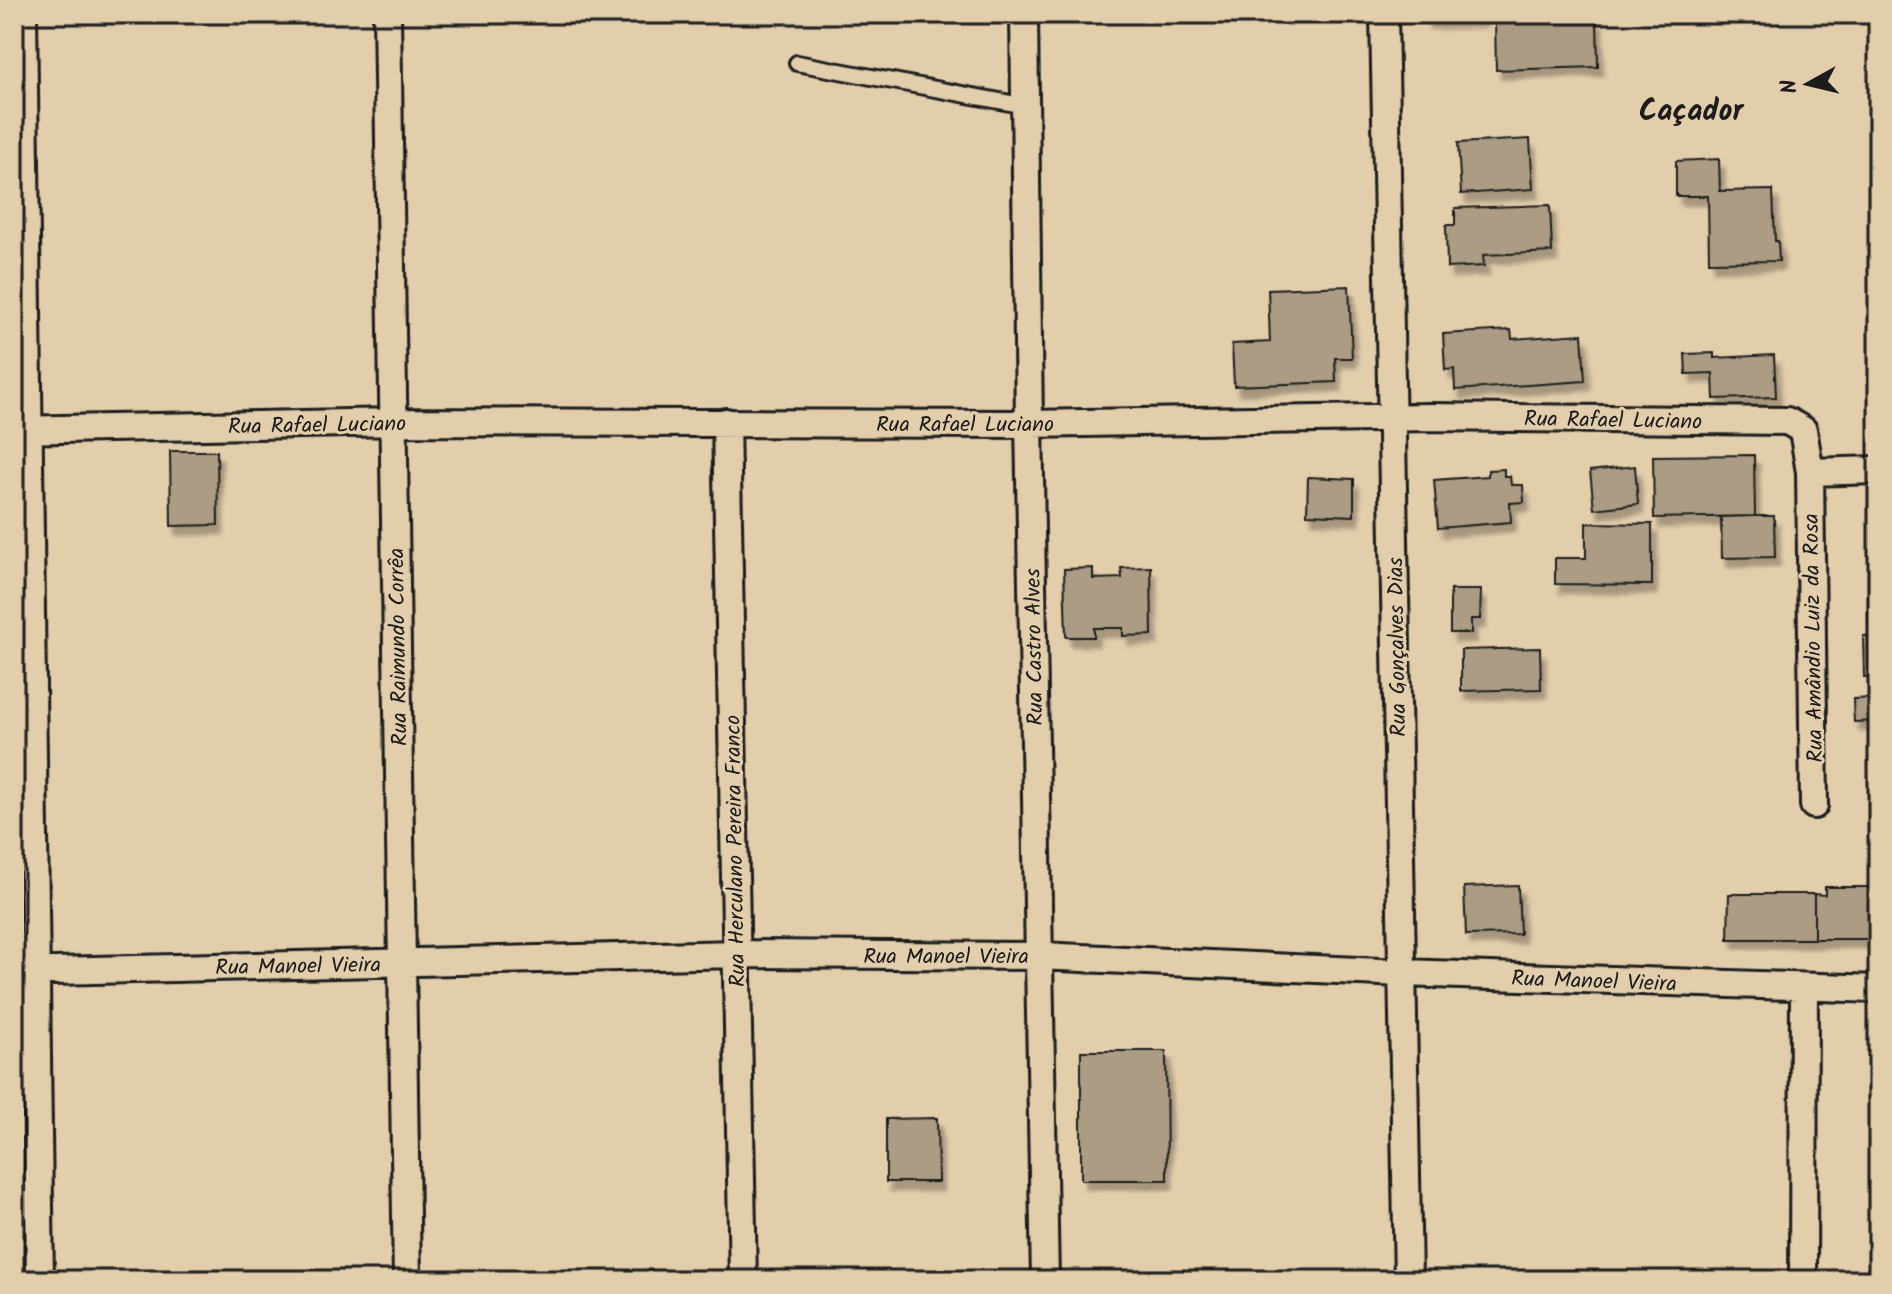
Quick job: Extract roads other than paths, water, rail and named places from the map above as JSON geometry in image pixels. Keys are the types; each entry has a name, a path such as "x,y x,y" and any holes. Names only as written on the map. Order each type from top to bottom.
{"street":[{"path":"23,14 21,430 25,972 40,1280"},
{"name":"Rua Raimundo Corrêa","path":"387,14 407,1280"},
{"name":"Rua Castro Alves","path":"1024,14 1045,1280"},
{"name":"Rua Gonçalves Dias","path":"1384,14 1408,1280"},
{"name":"Rua Rafael Luciano","path":"21,430 394,422 1029,424 1429,417 1787,421 1803,430 1810,472"},
{"name":"Rua Herculano Pereira Franco","path":"726,422 743,1280"},
{"path":"1810,472 1878,470"},
{"name":"Rua Amândio Luiz da Rosa","path":"1810,472 1814,805"},
{"name":"Rua Manoel Vieira","path":"25,972 737,954 1039,956 1402,973 1878,989"},
{"path":"1803,1280 1804,988"}],"lane":[{"path":"797,63 1026,106"}],"district":[{"name":"Caçador","path":"1691,110"}]}
